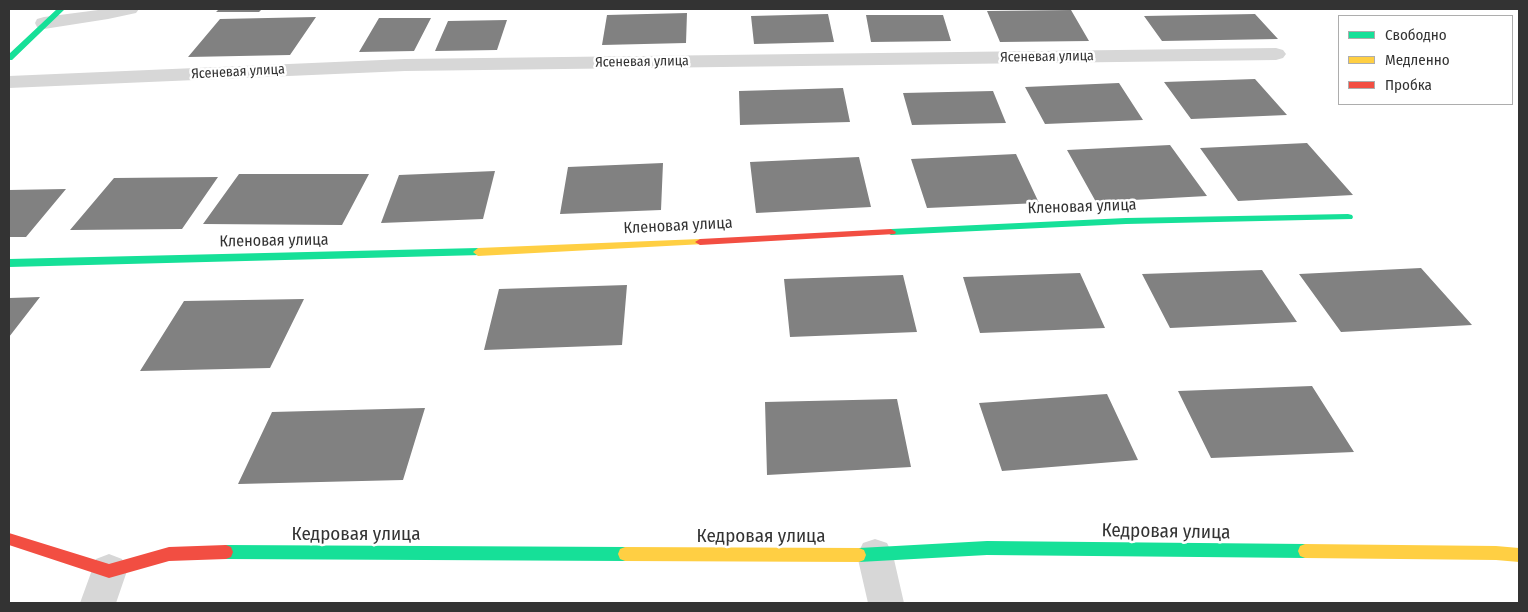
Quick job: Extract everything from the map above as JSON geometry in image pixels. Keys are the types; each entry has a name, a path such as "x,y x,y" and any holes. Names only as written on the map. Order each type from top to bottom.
{"street":[{"path":"9,58 61,9"},
{"path":"44,23 130,9"},
{"name":"Ясеневая улица","path":"9,82 405,65 1276,54"},
{"name":"Кленовая улица","path":"9,262 422,255 1126,221 1348,217"},
{"name":"Кедровая улица","path":"9,539 104,587 169,554 223,552 875,555 987,548 1496,553 1519,556"},
{"path":"875,555 886,603"}],"building":[{"path":"219,9 262,9 259,12 216,12"},
{"path":"1071,10 1089,41 1000,42 987,11"},
{"path":"687,13 686,43 602,45 607,15"},
{"path":"828,14 834,42 754,44 751,16"},
{"path":"1255,14 1278,39 1162,41 1144,16"},
{"path":"866,15 943,15 951,41 871,42"},
{"path":"316,17 290,55 188,57 220,19"},
{"path":"379,18 431,18 414,51 359,52"},
{"path":"507,20 497,50 435,51 448,21"},
{"path":"1255,79 1287,115 1191,119 1164,82"},
{"path":"1119,83 1143,120 1045,124 1025,87"},
{"path":"843,88 850,122 740,125 739,91"},
{"path":"993,91 1006,123 912,125 903,93"},
{"path":"1307,143 1353,195 1238,201 1200,148"},
{"path":"1170,145 1207,196 1096,202 1067,150"},
{"path":"1016,154 1039,203 927,208 911,159"},
{"path":"859,157 871,207 756,213 750,162"},
{"path":"663,163 661,210 560,214 568,167"},
{"path":"495,171 483,219 381,223 399,175"},
{"path":"239,174 369,174 342,225 203,224"},
{"path":"218,177 182,229 70,230 114,178"},
{"path":"66,189 26,237 9,237 9,190"},
{"path":"1421,268 1472,325 1341,332 1299,274"},
{"path":"1262,270 1297,322 1170,328 1142,274"},
{"path":"1080,273 1105,328 980,333 963,277"},
{"path":"903,275 917,332 790,337 784,279"},
{"path":"627,285 622,345 484,350 499,289"},
{"path":"40,297 9,337 9,298"},
{"path":"304,299 270,368 140,371 184,301"},
{"path":"1312,386 1354,452 1211,458 1178,391"},
{"path":"1107,394 1138,460 1002,471 979,403"},
{"path":"897,399 911,467 767,475 765,402"},
{"path":"425,408 403,480 238,484 272,412"}],"traffic: fast":[{"path":"9,58 61,9"},
{"path":"891,232 1126,221 1348,217"},
{"path":"9,263 478,252"},
{"path":"859,555 987,548 1305,551"},
{"path":"226,552 625,554"}],"traffic: slow":[{"path":"478,252 700,242"},
{"path":"1305,551 1496,553 1519,555"},
{"path":"625,554 859,555"}],"traffic: jam":[{"path":"700,242 891,232"},
{"path":"9,539 109,571 169,554 226,552"}]}
